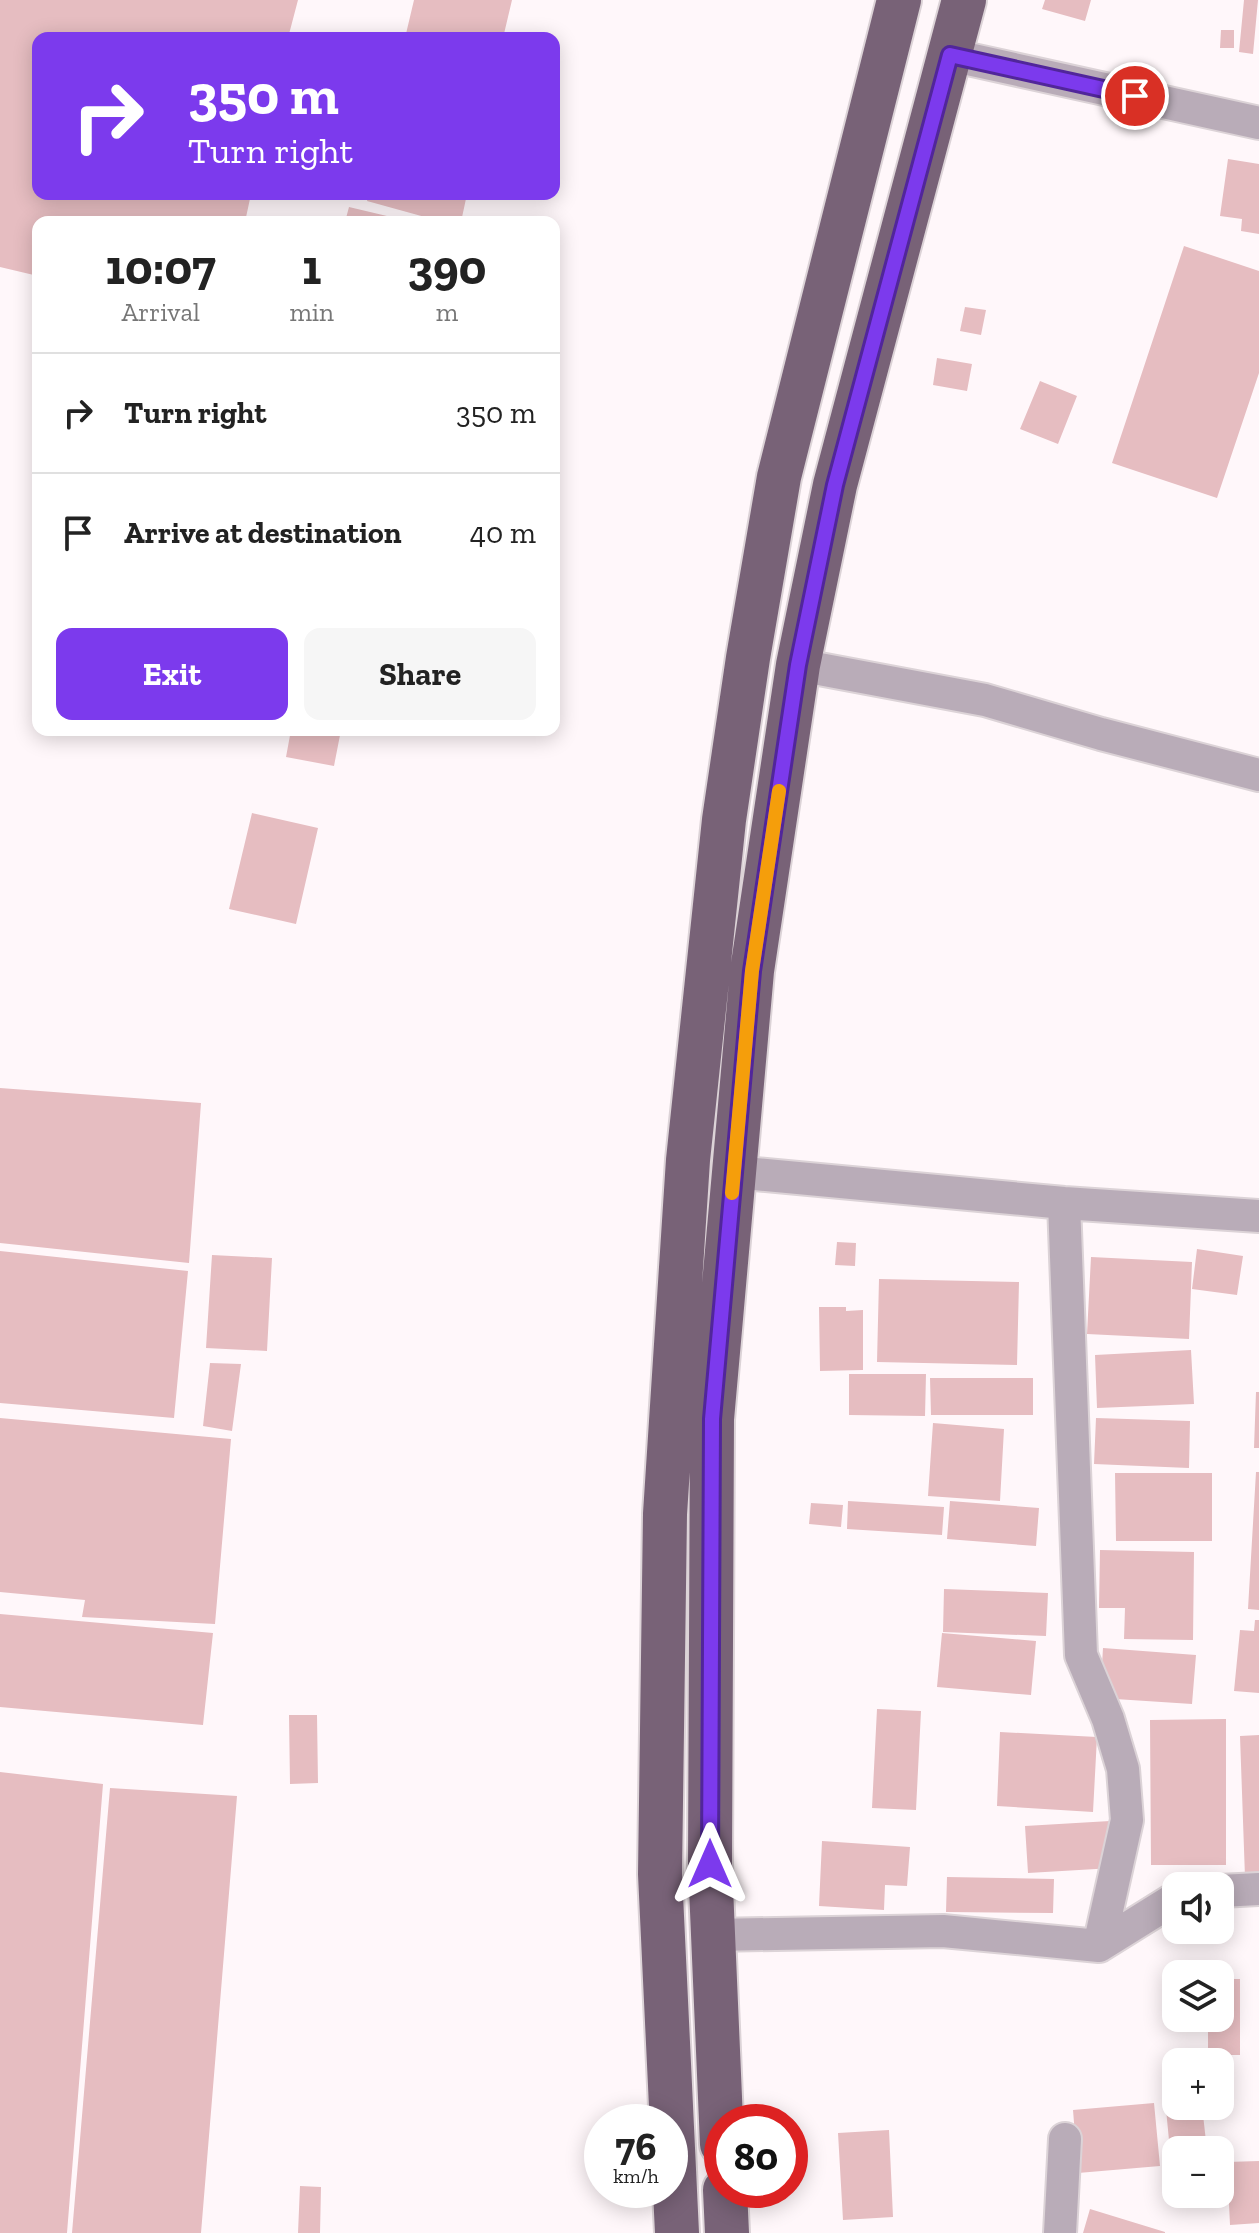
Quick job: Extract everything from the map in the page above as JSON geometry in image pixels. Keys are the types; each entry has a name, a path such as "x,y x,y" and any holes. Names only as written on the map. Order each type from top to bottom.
{"highway":[{"path":"677,2233 660,1874 665,1514 688,1160 724,820 779,477 899,0"},
{"path":"720,2104 710,1864 712,1419 752,971 798,665 835,485 964,0"},
{"path":"726,2208 727,2233"}],"street":[{"path":"950,55 1259,123"},
{"path":"798,665 985,700 1259,775"},
{"path":"734,1172 1064,1203 1259,1216"},
{"path":"1064,1203 1081,1655 1108,1719 1123,1769 1127,1820 1099,1946"},
{"path":"1234,1890 1259,1889"},
{"path":"713,1935 943,1931 1099,1946 1162,1907"},
{"path":"1060,2233 1065,2139"}],"building":[{"path":"0,0 298,0 290,32 32,32 32,200 250,200 246,216 32,216 32,275 0,267"},
{"path":"414,0 512,0 504,32 406,32"},
{"path":"1045,0 1091,0 1085,21 1042,9"},
{"path":"1244,0 1258,0 1253,54 1239,52"},
{"path":"1221,30 1234,30 1234,48 1220,48"},
{"path":"1228,159 1259,164 1259,234 1241,231 1242,219 1220,216"},
{"path":"466,200 462,216 421,216 367,201"},
{"path":"349,207 387,216 347,216"},
{"path":"1184,246 1259,271 1259,373 1217,498 1112,463"},
{"path":"965,307 986,310 981,335 960,331"},
{"path":"937,358 972,364 967,391 933,385"},
{"path":"1040,381 1077,396 1058,444 1020,429"},
{"path":"290,736 340,736 334,766 286,757"},
{"path":"252,813 318,828 296,924 229,909"},
{"path":"0,1088 201,1103 189,1263 0,1243"},
{"path":"837,1242 856,1243 855,1266 835,1265"},
{"path":"1197,1249 1243,1256 1237,1295 1192,1289"},
{"path":"0,1251 188,1271 174,1418 0,1403"},
{"path":"212,1255 272,1258 267,1351 206,1348"},
{"path":"1091,1257 1192,1262 1189,1339 1087,1334"},
{"path":"879,1279 1019,1282 1017,1365 877,1362"},
{"path":"819,1307 863,1310 863,1370 820,1371"},
{"path":"1191,1350 1194,1404 1097,1408 1095,1355"},
{"path":"210,1363 241,1364 232,1431 203,1426"},
{"path":"849,1374 926,1374 925,1416 849,1415"},
{"path":"930,1378 1033,1378 1033,1415 931,1415"},
{"path":"1256,1392 1259,1392 1259,1448 1254,1448"},
{"path":"0,1418 231,1439 215,1624 82,1617 85,1600 0,1592"},
{"path":"1096,1418 1190,1421 1189,1468 1094,1464"},
{"path":"933,1423 1004,1429 1000,1501 928,1496"},
{"path":"1256,1472 1259,1472 1259,1610 1248,1609"},
{"path":"1115,1473 1212,1473 1212,1541 1116,1541"},
{"path":"848,1501 944,1507 942,1535 847,1529"},
{"path":"950,1501 1039,1508 1036,1546 947,1539"},
{"path":"811,1503 843,1505 841,1527 809,1524"},
{"path":"1100,1550 1194,1552 1193,1640 1124,1639 1125,1608 1099,1608"},
{"path":"944,1589 1048,1593 1046,1636 943,1632"},
{"path":"0,1614 213,1633 203,1725 0,1707"},
{"path":"1255,1620 1259,1620 1259,1693 1234,1691 1240,1630 1254,1631"},
{"path":"942,1633 1036,1641 1031,1695 937,1687"},
{"path":"1103,1648 1196,1655 1192,1704 1100,1698"},
{"path":"877,1709 921,1711 916,1810 872,1808"},
{"path":"289,1715 317,1715 318,1783 290,1784"},
{"path":"1226,1719 1226,1865 1151,1865 1150,1720"},
{"path":"1000,1732 1097,1737 1093,1812 997,1806"},
{"path":"1259,1735 1259,1877 1245,1877 1240,1736"},
{"path":"0,1772 103,1784 67,2233 0,2233"},
{"path":"110,1788 237,1796 201,2233 72,2233"},
{"path":"1110,1821 1113,1868 1028,1873 1025,1826"},
{"path":"822,1841 910,1847 907,1886 885,1885 884,1910 819,1906"},
{"path":"947,1877 1054,1879 1053,1913 946,1912"},
{"path":"1234,1979 1240,1979 1240,2055 1234,2055 1234,2048 1208,2048 1208,2032 1234,2032"},
{"path":"1154,2103 1160,2166 1078,2173 1073,2110"},
{"path":"1167,2120 1204,2120 1205,2136 1169,2136"},
{"path":"889,2130 893,2217 843,2220 838,2133"},
{"path":"1259,2161 1259,2223 1230,2225 1229,2208 1234,2208 1234,2162"},
{"path":"300,2186 321,2187 320,2233 298,2233"},
{"path":"1090,2209 1165,2232 1165,2233 1083,2233"}],"slow traffic":[{"path":"732,1193 752,971 779,791"}],"route":[{"path":"710,1864 712,1419 752,971 798,665 835,485 950,55 1135,96"}]}
